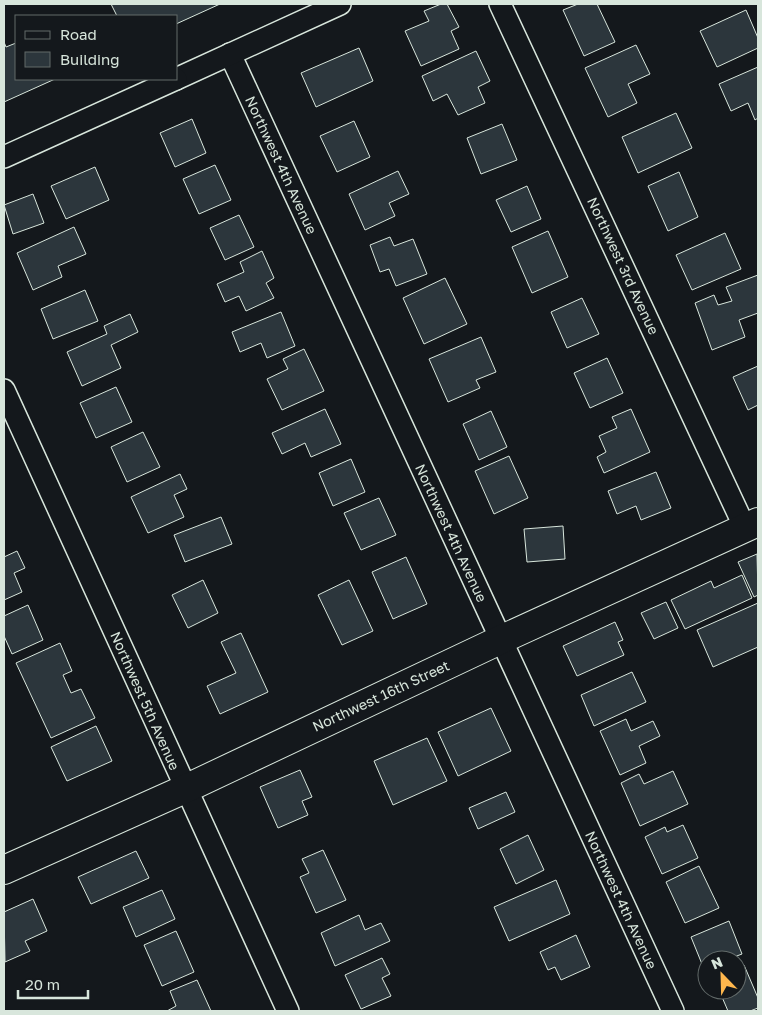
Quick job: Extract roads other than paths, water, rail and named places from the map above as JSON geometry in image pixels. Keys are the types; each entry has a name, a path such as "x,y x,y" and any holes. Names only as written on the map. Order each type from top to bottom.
{"street":[{"path":"178,78 340,4"},
{"name":"Northwest 3rd Avenue","path":"500,4 752,525"},
{"name":"Northwest 4th Avenue","path":"230,54 673,1011"},
{"path":"4,157 174,80"},
{"name":"Northwest 5th Avenue","path":"4,390 288,1011"},
{"name":"Northwest 16th Street","path":"4,870 185,789 500,640 752,525"}]}
